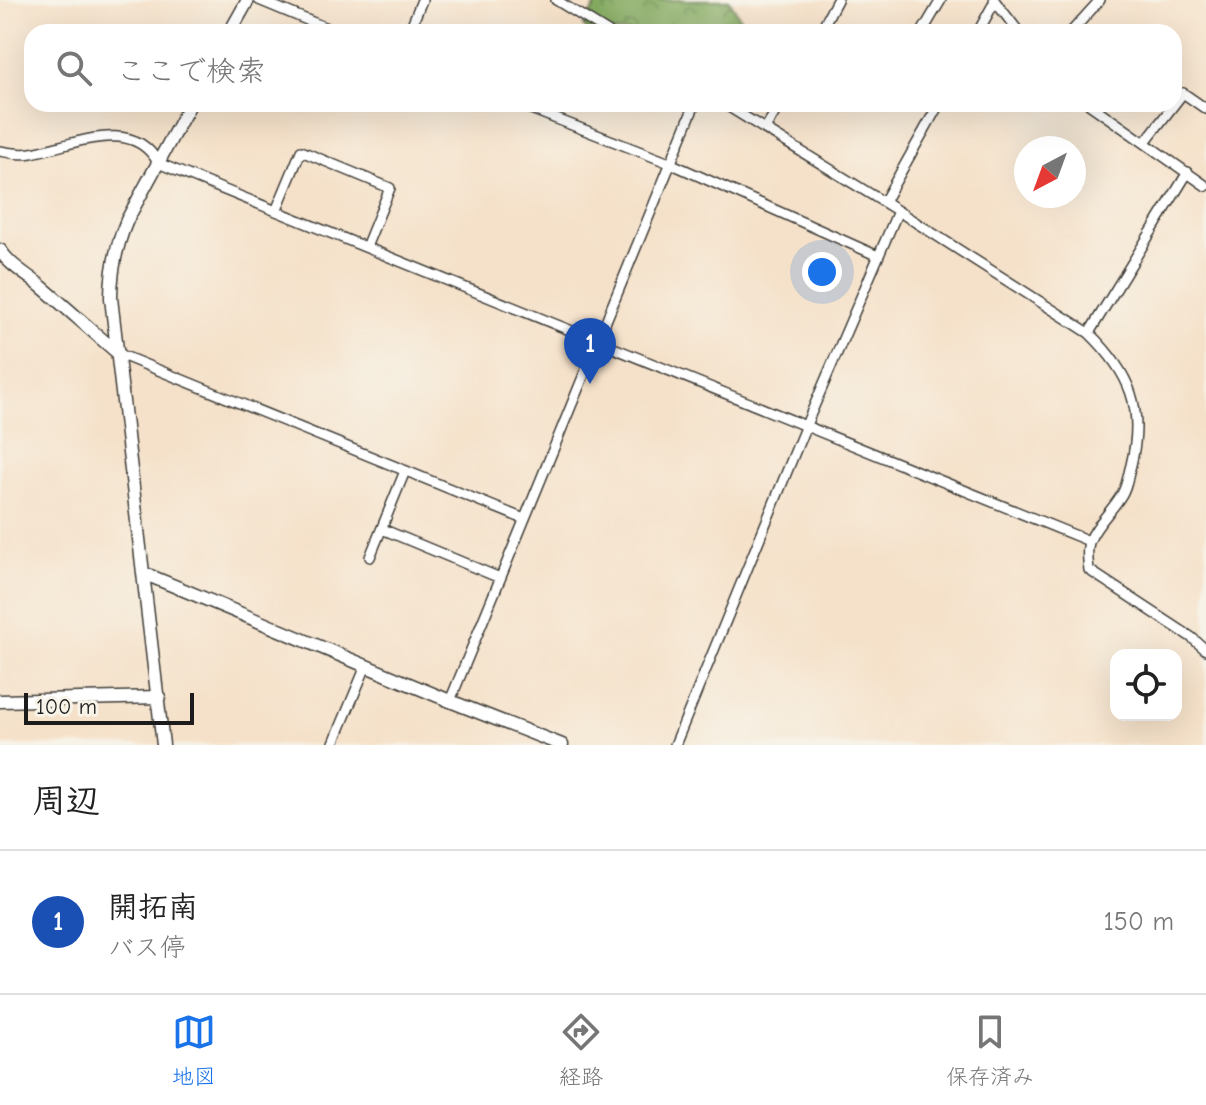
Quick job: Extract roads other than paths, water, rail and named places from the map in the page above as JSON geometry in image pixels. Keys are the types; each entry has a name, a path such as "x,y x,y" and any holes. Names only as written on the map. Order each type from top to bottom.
{"street":[{"path":"234,24 248,0"},
{"path":"259,0 317,24"},
{"path":"412,24 422,0"},
{"path":"556,0 595,24"},
{"path":"824,24 837,0"},
{"path":"927,24 941,0"},
{"path":"1078,24 1100,0"},
{"path":"982,24 995,1 1013,24"},
{"path":"1182,94 1206,109"},
{"path":"163,745 111,298 119,239 186,112"},
{"path":"539,112 672,164 878,256"},
{"path":"450,701 692,112"},
{"path":"737,112 1089,333 1104,348 1117,365 1134,399 1136,446 1124,491 1089,541 1089,570 1206,650"},
{"path":"765,129 775,112"},
{"path":"884,202 930,112"},
{"path":"1101,112 1206,186"},
{"path":"1145,142 1168,112"},
{"path":"0,151 30,153 93,139 118,136 133,139 145,146 158,163 1089,541"},
{"path":"276,211 301,151 390,188 366,247"},
{"path":"1089,333 1188,172"},
{"path":"675,745 806,425 898,211"},
{"path":"0,250 119,354 524,519"},
{"path":"370,557 405,471"},
{"path":"382,529 500,578"},
{"path":"143,573 562,745"},
{"path":"333,745 366,666"},
{"path":"0,701 159,697"}],"place":[{"name":"開拓南","path":"590,384"}]}
